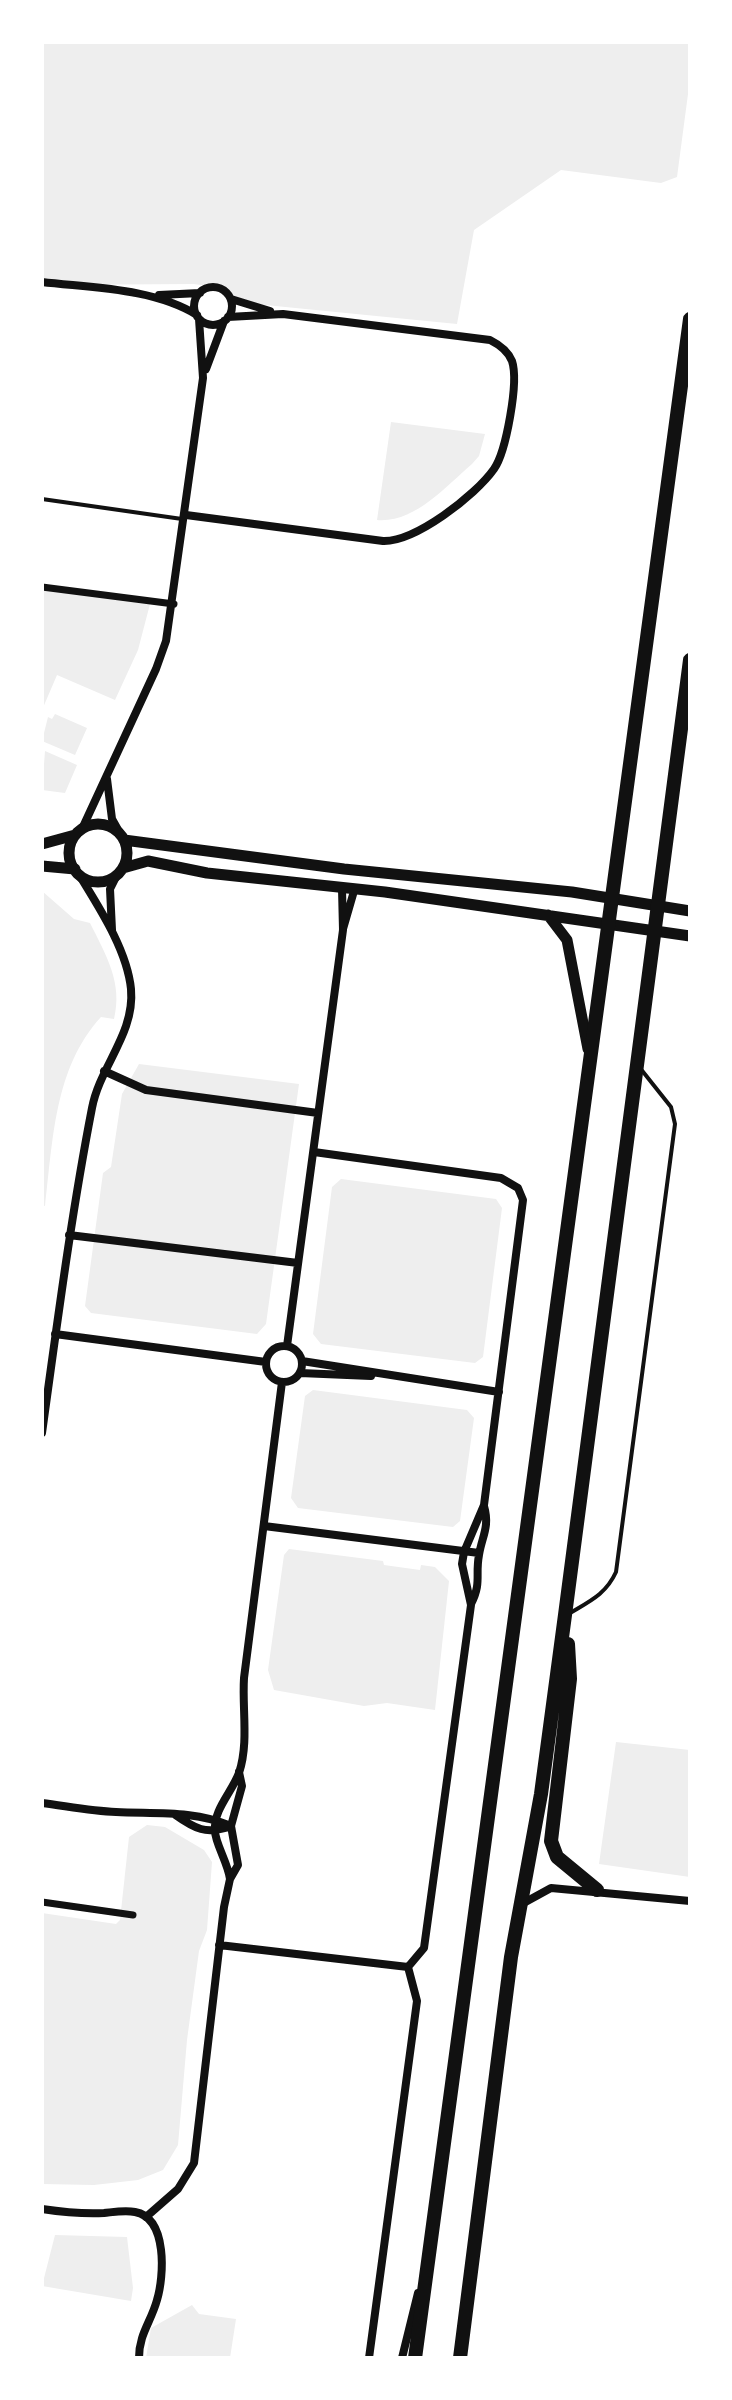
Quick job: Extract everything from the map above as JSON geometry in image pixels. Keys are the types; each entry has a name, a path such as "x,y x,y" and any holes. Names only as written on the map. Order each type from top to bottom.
{"main road":[{"path":"415,2358 690,319"},
{"path":"460,2358 519,1906 541,1794 690,660"},
{"path":"565,1615 570,1679 551,1841 557,1857 597,1890"}],"street":[{"path":"42,282 166,301 208,324 226,319 283,314"},
{"path":"142,295 200,293 216,287 231,299 283,314 479,338 498,344 513,365 502,455 489,476 426,528 403,540 383,541 185,517"},
{"path":"42,1433 69,1235 92,1107 104,1071 126,1029 131,1003 129,977 114,939 76,871 70,852 156,669 174,604 203,378 198,317 194,304 200,293"},
{"path":"203,378 231,299"},
{"path":"42,587 174,604"},
{"path":"107,778 112,819 123,837 127,854 110,889 108,907 114,939"},
{"path":"42,844 103,824 123,837 350,870 610,897 690,911"},
{"path":"42,866 76,871 97,882 148,861 207,873 547,914 690,936"},
{"path":"287,1346 350,870"},
{"path":"547,914 567,940 590,1061"},
{"path":"104,1071 146,1090 318,1113"},
{"path":"314,1152 501,1178 518,1188 523,1210 484,1505 487,1534 479,1553 480,1586 471,1605 424,1948 408,1967"},
{"path":"69,1235 298,1263"},
{"path":"55,1334 266,1362"},
{"path":"287,1346 297,1351 302,1361 300,1373 293,1380 282,1382 272,1378 266,1362 275,1348 287,1346"},
{"path":"302,1361 380,1376 499,1392"},
{"path":"300,1373 380,1376"},
{"path":"230,1879 224,1850 214,1832 216,1819 239,1772 245,1727 244,1678 282,1382"},
{"path":"471,1605 462,1564 484,1505"},
{"path":"264,1526 479,1553"},
{"path":"146,2217 178,2189 194,2163 219,1945 230,1879 238,1865 231,1826 242,1786 239,1772"},
{"path":"42,1803 112,1812 216,1819 231,1826"},
{"path":"173,1814 193,1828 214,1832 231,1826"},
{"path":"519,1906 551,1888 690,1901"},
{"path":"42,1902 133,1915"},
{"path":"219,1945 408,1967"},
{"path":"369,2358 417,2001 408,1967"},
{"path":"42,2209 79,2213 135,2212 146,2217 159,2245 161,2271 157,2302 139,2338 139,2358"},
{"path":"402,2358 432,2231"}],"lane":[{"path":"42,499 185,517"},
{"path":"565,1615 599,1597 610,1587 616,1572 653,1305 675,1124 671,1107 638,1066"}],"shaded area":[{"path":"42,42 690,42 690,79 677,177 661,183 561,170 474,230 457,324 235,302 227,289 194,284 42,285"},
{"path":"391,422 485,434 479,456 429,502 404,516 377,520"},
{"path":"42,589 150,604 138,650 115,700 57,675 42,710"},
{"path":"55,714 87,728 75,755 42,741 48,717 52,719"},
{"path":"45,751 77,765 65,793 42,790"},
{"path":"42,891 74,919 90,923 111,970 116,993 114,1019 101,1017 85,1037 65,1082 58,1106 45,1206 42,1205"},
{"path":"139,1064 299,1084 266,1324 257,1334 91,1313 85,1306 103,1173 111,1167 122,1094"},
{"path":"341,1179 496,1199 502,1208 483,1357 475,1363 321,1344 313,1334 332,1187"},
{"path":"313,1390 467,1410 474,1418 460,1521 453,1527 298,1508 291,1498 305,1396"},
{"path":"289,1549 383,1561 384,1565 420,1570 421,1565 435,1567 449,1581 435,1710 387,1703 364,1706 274,1690 268,1670 284,1555"},
{"path":"616,1742 690,1750 690,1877 599,1864"},
{"path":"147,1825 165,1827 204,1850 212,1862 207,1930 199,1951 187,2040 178,2145 163,2170 138,2180 94,2185 42,2184 42,1913 116,1924 120,1920 129,1837"},
{"path":"55,2235 127,2237 133,2288 131,2301 42,2286"},
{"path":"192,2305 199,2314 236,2319 230,2358 146,2358 151,2328"}]}
